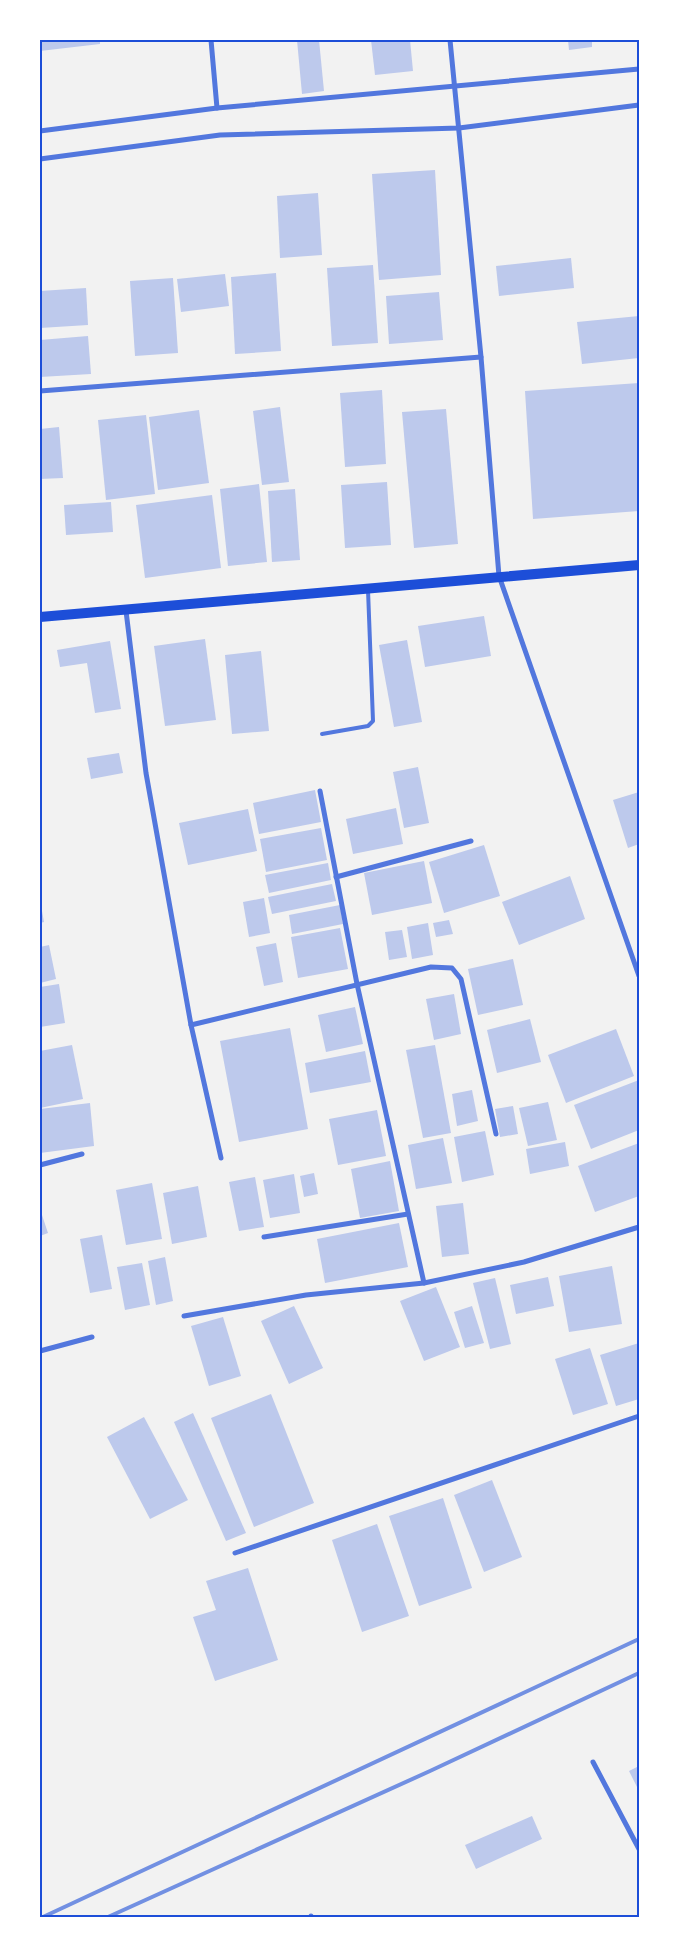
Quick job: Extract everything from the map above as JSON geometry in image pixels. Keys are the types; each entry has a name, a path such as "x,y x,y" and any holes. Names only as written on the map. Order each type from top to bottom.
{"main road":[{"path":"40,617 639,565"}],"street":[{"path":"211,40 217,108"},
{"path":"450,40 482,357 499,576 639,976"},
{"path":"40,131 217,108 639,69"},
{"path":"40,159 220,134 459,128 639,105"},
{"path":"40,391 482,357"},
{"path":"126,611 146,773 191,1025 221,1158"},
{"path":"320,791 357,984 424,1284"},
{"path":"336,877 471,841"},
{"path":"191,1025 431,967 452,968 461,979 496,1134"},
{"path":"40,1165 82,1154"},
{"path":"264,1237 408,1214"},
{"path":"184,1316 306,1294 424,1284 524,1262 639,1227"},
{"path":"40,1351 92,1337"},
{"path":"235,1553 639,1416"},
{"path":"593,1762 639,1849"}],"lane":[{"path":"322,734 368,726 373,721 368,588"}],"building":[{"path":"40,40 100,40 100,44 40,51"},
{"path":"297,40 319,40 324,91 302,94"},
{"path":"371,40 410,40 413,71 375,75"},
{"path":"568,40 592,40 592,47 569,50"},
{"path":"435,170 441,275 379,280 372,174"},
{"path":"318,193 322,255 280,258 277,196"},
{"path":"571,258 574,288 499,296 496,266"},
{"path":"373,265 378,343 332,346 327,268"},
{"path":"276,273 281,351 235,354 231,277"},
{"path":"225,274 229,306 181,312 177,279"},
{"path":"173,278 178,353 135,356 130,281"},
{"path":"86,288 88,325 40,328 40,291"},
{"path":"439,292 443,340 389,344 386,296"},
{"path":"639,316 639,358 582,364 577,322"},
{"path":"88,336 91,374 40,377 40,340"},
{"path":"639,383 639,511 533,519 525,391"},
{"path":"382,390 386,464 345,467 340,393"},
{"path":"280,407 289,482 262,485 253,411"},
{"path":"446,409 458,544 414,548 402,412"},
{"path":"199,410 209,483 158,490 149,417"},
{"path":"146,415 155,494 106,500 98,420"},
{"path":"59,427 63,478 40,479 40,429"},
{"path":"387,482 391,545 345,548 341,485"},
{"path":"259,484 267,562 228,566 220,489"},
{"path":"295,489 300,560 272,562 268,491"},
{"path":"212,495 221,568 145,578 136,505"},
{"path":"111,502 113,532 66,535 64,505"},
{"path":"484,616 491,656 425,667 418,626"},
{"path":"205,639 216,720 165,726 154,646"},
{"path":"407,640 422,722 394,727 379,645"},
{"path":"110,641 121,709 95,713 87,663 60,667 57,650"},
{"path":"261,651 269,731 232,734 225,655"},
{"path":"119,753 123,773 91,779 87,758"},
{"path":"418,767 429,823 404,828 393,772"},
{"path":"315,790 321,822 259,834 253,803"},
{"path":"639,792 639,844 628,848 613,800"},
{"path":"396,808 403,844 353,854 346,819"},
{"path":"248,809 257,851 188,865 179,823"},
{"path":"321,828 327,860 266,872 260,839"},
{"path":"484,845 500,896 444,913 429,862"},
{"path":"424,861 432,903 372,915 364,873"},
{"path":"328,863 331,880 269,893 265,875"},
{"path":"570,876 585,919 519,945 502,902"},
{"path":"332,884 336,901 272,914 268,897"},
{"path":"264,898 270,933 249,937 243,902"},
{"path":"40,900 44,922 40,923"},
{"path":"340,905 343,924 292,934 289,915"},
{"path":"449,920 453,934 436,937 433,923"},
{"path":"428,923 433,955 412,959 407,927"},
{"path":"340,928 348,969 298,978 291,937"},
{"path":"402,930 407,957 389,960 385,932"},
{"path":"276,943 283,982 264,986 256,947"},
{"path":"49,945 56,979 40,983 40,947"},
{"path":"513,959 523,1005 478,1015 468,969"},
{"path":"59,984 65,1023 40,1027 40,987"},
{"path":"454,994 461,1034 434,1040 426,999"},
{"path":"355,1007 363,1044 326,1052 318,1015"},
{"path":"530,1019 541,1062 497,1073 487,1030"},
{"path":"290,1028 308,1129 239,1142 220,1041"},
{"path":"616,1029 634,1076 566,1103 548,1055"},
{"path":"72,1045 83,1099 40,1108 40,1051"},
{"path":"435,1045 451,1133 423,1138 406,1050"},
{"path":"365,1051 371,1082 310,1093 305,1063"},
{"path":"639,1080 639,1130 591,1149 574,1105"},
{"path":"472,1090 478,1121 457,1126 452,1094"},
{"path":"548,1102 557,1140 528,1146 519,1108"},
{"path":"90,1103 94,1146 40,1153 40,1109"},
{"path":"513,1106 518,1134 500,1137 495,1109"},
{"path":"377,1110 386,1156 338,1165 329,1119"},
{"path":"485,1131 494,1175 462,1182 454,1137"},
{"path":"443,1138 452,1183 416,1189 408,1145"},
{"path":"565,1142 569,1166 530,1174 526,1149"},
{"path":"639,1143 639,1196 595,1212 578,1166"},
{"path":"390,1161 399,1211 360,1218 351,1169"},
{"path":"314,1173 318,1194 304,1197 300,1176"},
{"path":"294,1174 300,1213 270,1218 263,1180"},
{"path":"255,1177 264,1227 239,1231 229,1182"},
{"path":"152,1183 162,1239 126,1245 116,1190"},
{"path":"198,1186 207,1237 172,1244 163,1193"},
{"path":"463,1203 469,1254 442,1257 436,1206"},
{"path":"40,1209 48,1233 40,1236"},
{"path":"399,1223 408,1267 325,1283 317,1239"},
{"path":"102,1235 112,1289 90,1293 80,1239"},
{"path":"165,1257 173,1301 156,1305 148,1261"},
{"path":"142,1263 150,1305 125,1310 117,1267"},
{"path":"612,1266 622,1324 569,1332 559,1276"},
{"path":"548,1277 554,1306 516,1314 510,1285"},
{"path":"495,1278 511,1344 490,1349 473,1283"},
{"path":"436,1287 460,1347 424,1361 400,1301"},
{"path":"294,1306 323,1368 289,1384 261,1321"},
{"path":"472,1306 484,1343 465,1348 454,1312"},
{"path":"223,1317 241,1376 209,1386 191,1326"},
{"path":"639,1343 639,1399 616,1406 600,1355"},
{"path":"590,1348 608,1404 573,1415 555,1359"},
{"path":"271,1394 314,1503 254,1527 211,1418"},
{"path":"193,1413 246,1533 226,1541 174,1422"},
{"path":"144,1417 188,1500 150,1519 107,1437"},
{"path":"492,1480 522,1557 484,1572 454,1495"},
{"path":"443,1498 472,1588 419,1606 389,1516"},
{"path":"377,1524 409,1616 362,1632 332,1540"},
{"path":"248,1568 278,1660 215,1681 193,1617 216,1610 206,1581"},
{"path":"639,1766 639,1791 629,1771"},
{"path":"532,1816 542,1839 476,1869 465,1845"}],"railway":[{"path":"43,1917 639,1639"},
{"path":"108,1917 430,1771 639,1673"}]}
